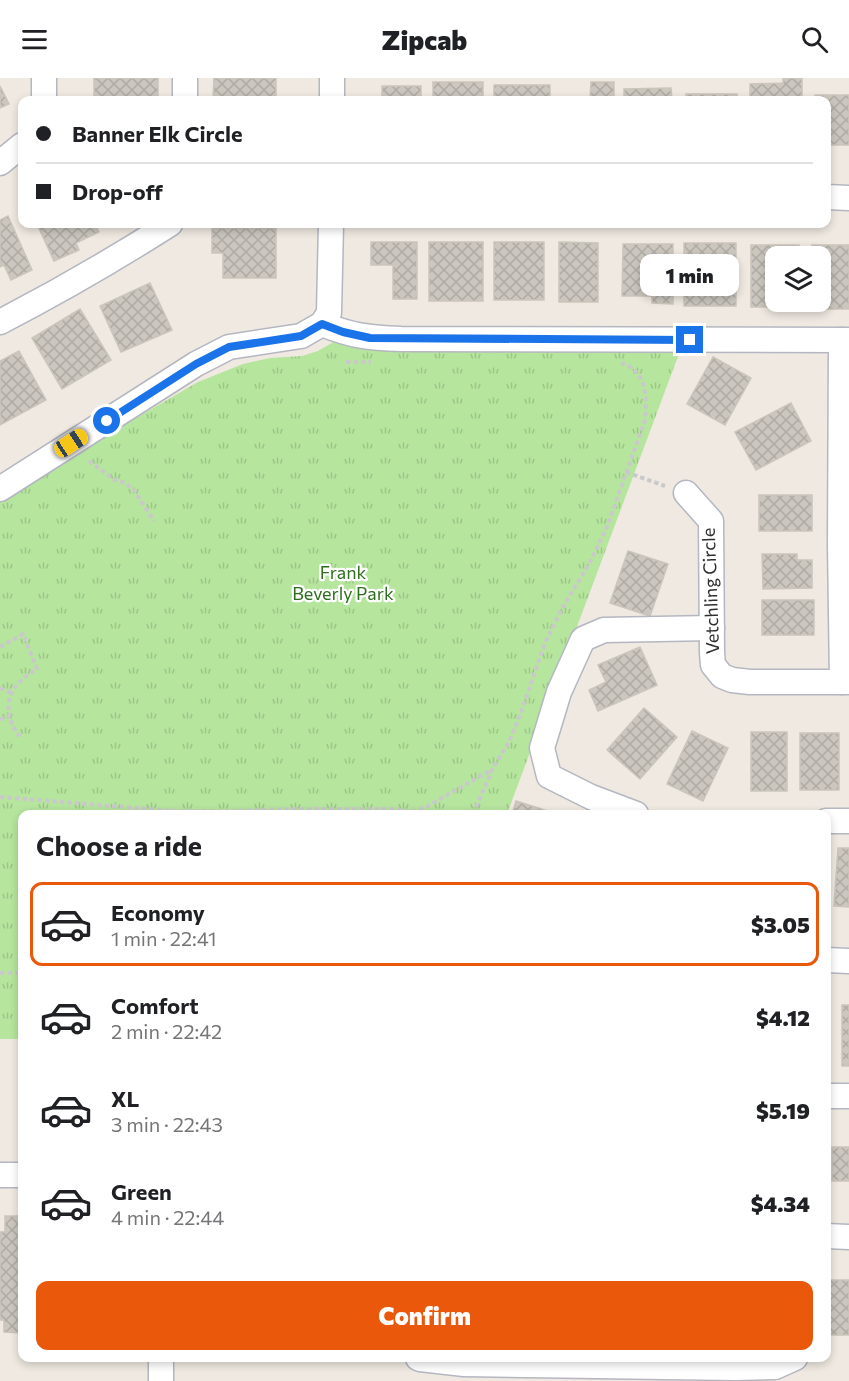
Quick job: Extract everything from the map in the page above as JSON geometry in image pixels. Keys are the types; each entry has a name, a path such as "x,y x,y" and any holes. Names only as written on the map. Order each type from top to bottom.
{"street":[{"path":"44,78 44,96"},
{"path":"185,78 185,96"},
{"path":"332,78 332,96"},
{"path":"0,162 18,148"},
{"path":"831,197 849,198"},
{"path":"0,322 114,259 164,228"},
{"path":"0,489 196,364 229,347 301,336 322,324 329,313 331,228"},
{"path":"322,324 345,333 391,339 845,340 840,545 845,682"},
{"name":"Vetchling Circle","path":"686,493 711,521 714,665 722,676 732,680 750,682 845,682"},
{"path":"625,810 591,797 549,776 542,748 559,692 582,639 604,630 712,628"},
{"path":"831,821 849,821"},
{"path":"831,960 849,961"},
{"path":"831,1096 849,1096"},
{"path":"0,1175 18,1175"},
{"path":"831,1236 849,1237"},
{"path":"161,1362 161,1381"},
{"path":"446,1362 735,1368 775,1366 785,1362"}],"path":[{"path":"346,362 382,362"},
{"path":"475,810 493,768 513,733 544,643 589,564 606,527 645,420 647,403 644,385 638,373 625,364 617,363"},
{"path":"89,461 113,479 125,483 134,490 154,521"},
{"path":"626,472 645,478"},
{"path":"0,648 23,634 37,669 24,676 14,687 10,700 9,717 18,735 21,733"},
{"path":"1,687 12,693"},
{"path":"0,719 9,717"},
{"path":"420,810 493,768"},
{"path":"0,797 162,810"},
{"path":"262,810 400,810"},
{"path":"0,973 18,973"}],"green space":[{"name":"Frank Beverly Park","path":"337,340 683,343 508,810 18,810 18,1039 0,1039 0,497 198,382 243,364 270,358 302,356 318,351"}],"building":[{"path":"94,78 158,78 158,96 94,96"},
{"path":"214,78 276,78 276,96 213,96"},
{"path":"783,78 802,78 802,96 750,96 750,84 783,83"},
{"path":"433,82 483,82 483,96 433,96"},
{"path":"591,82 614,82 614,96 590,96"},
{"path":"494,85 550,85 550,96 494,96"},
{"path":"0,86 9,104 0,108"},
{"path":"382,86 421,86 421,96 382,96"},
{"path":"671,88 672,96 624,96 624,89"},
{"path":"686,94 737,94 737,96 686,96"},
{"path":"849,95 849,145 831,145 831,96 815,96"},
{"path":"8,216 32,270 11,280 4,265 0,267 0,220"},
{"path":"39,228 97,228 99,232 76,243 79,250 54,261"},
{"path":"212,228 276,228 276,278 223,278 223,253 212,253"},
{"path":"371,242 417,242 417,299 393,299 393,265 371,265"},
{"path":"429,242 483,242 483,301 429,301"},
{"path":"494,242 544,242 544,300 494,300"},
{"path":"559,242 598,243 598,302 559,302"},
{"path":"684,243 736,243 736,306 684,306"},
{"path":"623,244 673,244 673,304 652,303 652,296 622,296"},
{"path":"751,245 799,245 765,246 765,307 751,307"},
{"path":"849,245 849,309 831,309 831,246 812,246"},
{"path":"150,283 172,330 121,352 100,306"},
{"path":"80,309 111,360 62,389 32,338"},
{"path":"19,351 46,400 0,425 0,361"},
{"path":"713,357 751,378 725,425 687,404"},
{"path":"791,403 811,441 756,470 735,432"},
{"path":"759,495 812,495 812,531 759,531"},
{"path":"628,551 668,564 650,616 610,603"},
{"path":"762,554 797,554 797,560 812,560 812,588 763,589"},
{"path":"762,600 814,600 814,635 762,635"},
{"path":"640,647 657,685 598,711 589,690 606,682 598,665"},
{"path":"644,708 677,737 640,779 607,750"},
{"path":"692,731 728,748 703,801 667,784"},
{"path":"751,732 787,732 787,791 751,791"},
{"path":"800,733 839,733 839,790 800,790"},
{"path":"516,801 545,810 513,810"},
{"path":"838,848 849,848 849,907 834,906"},
{"path":"842,1005 849,1005 849,1066 842,1066"},
{"path":"832,1147 849,1147 849,1181 832,1181"},
{"path":"5,1216 18,1216 18,1333 4,1332 4,1320 0,1320 0,1232 5,1232"},
{"path":"831,1280 849,1280 849,1335 831,1335"}],"route":[{"path":"107,421 196,364 229,347 301,336 322,324 370,338 690,340"}]}
